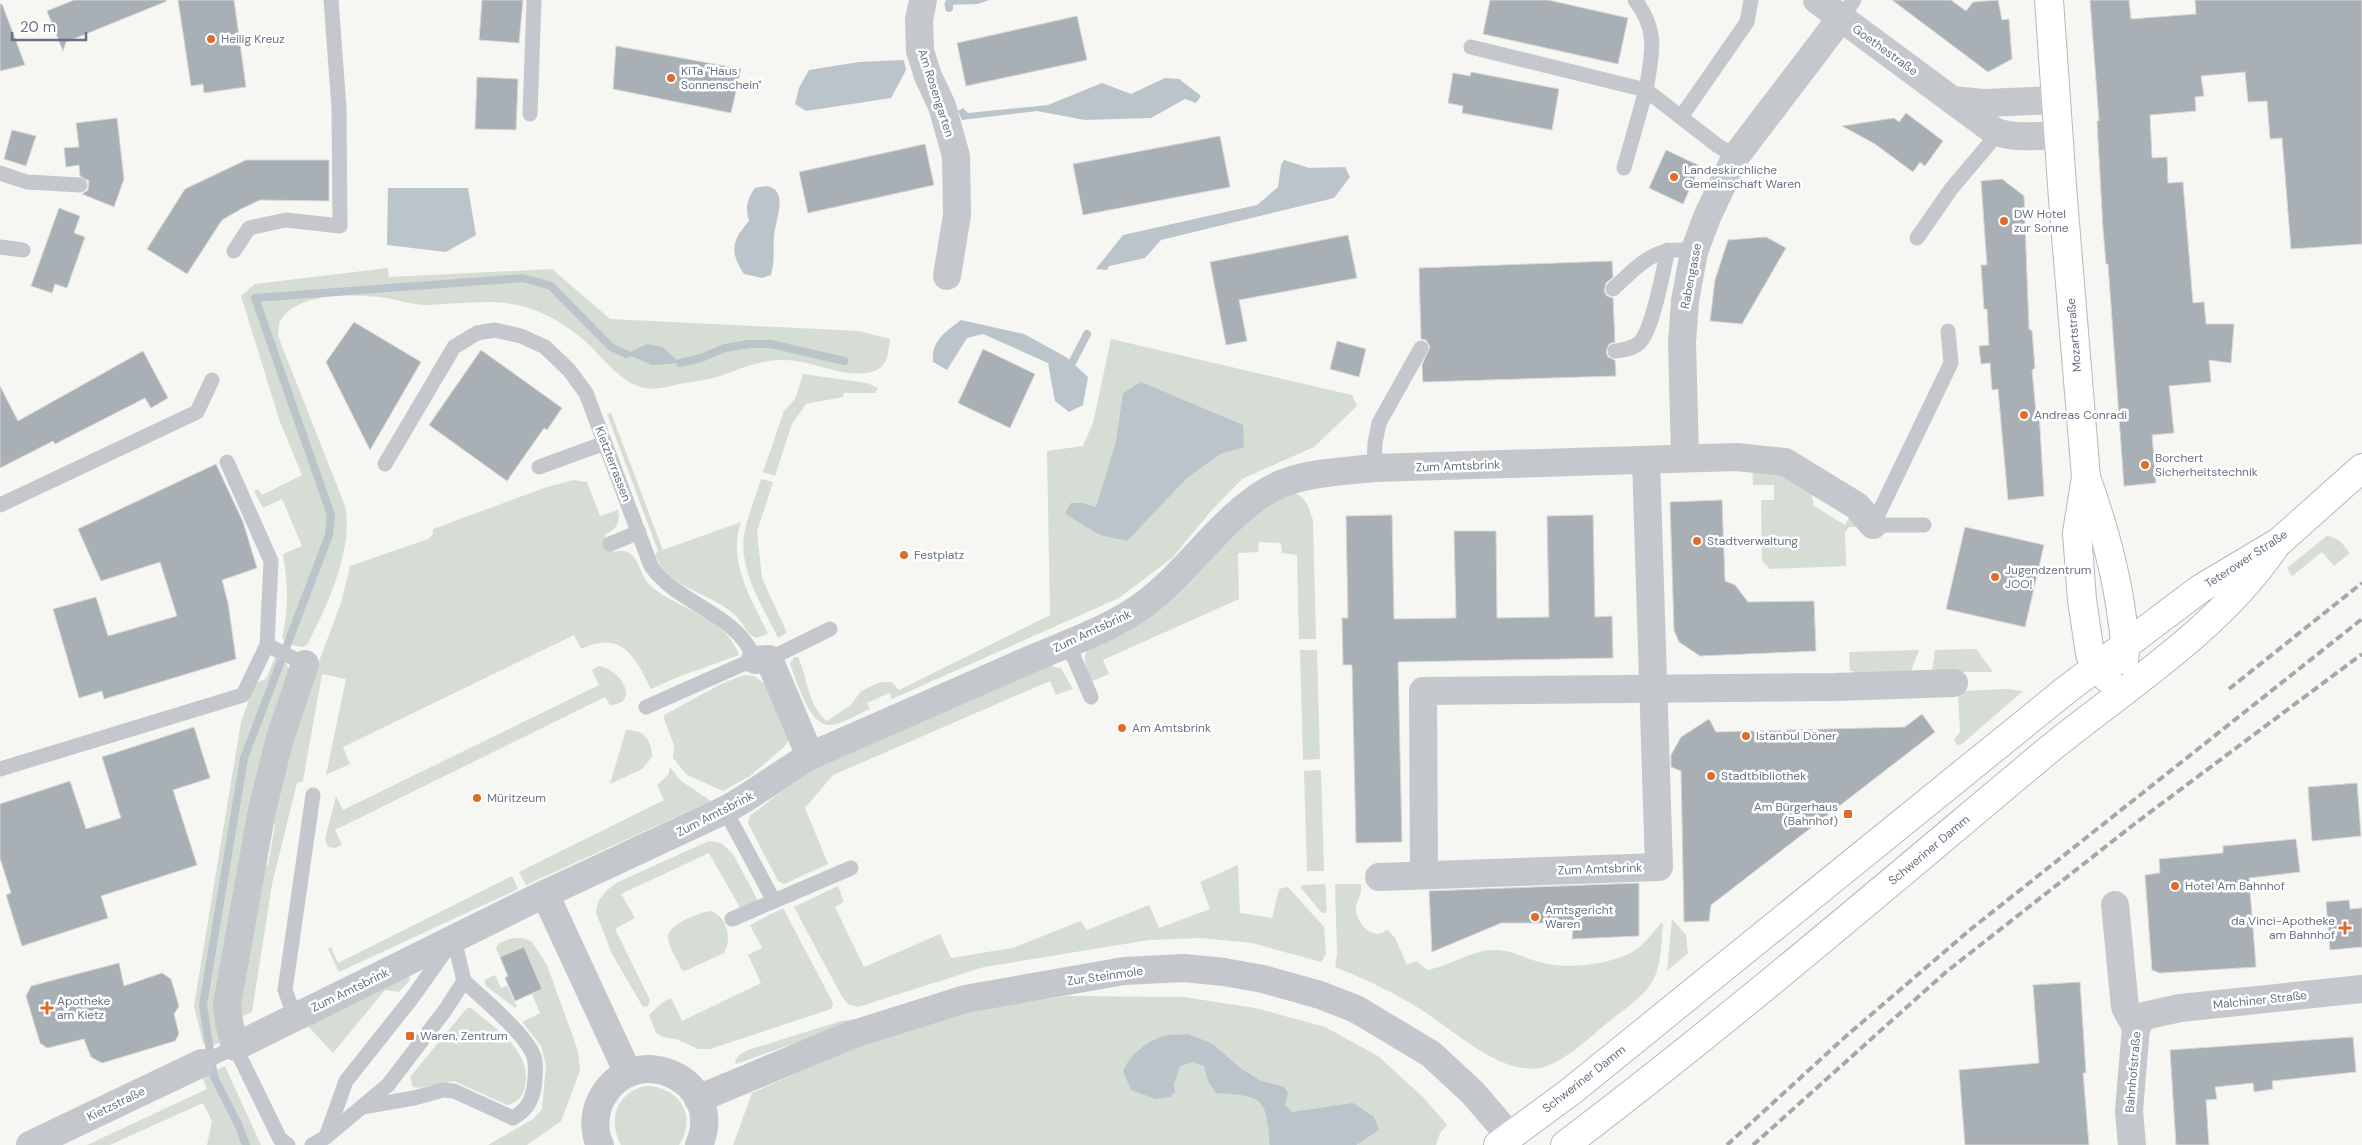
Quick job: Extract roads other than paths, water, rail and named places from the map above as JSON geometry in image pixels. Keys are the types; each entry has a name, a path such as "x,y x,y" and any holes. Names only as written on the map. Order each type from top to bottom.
{"main road":[{"name":"Mozartstraße","path":"2049,0 2086,477 2077,533 2086,637 2114,683"},
{"name":"Teterower Straße","path":"2126,645 2200,589 2279,542 2362,468"},
{"path":"2086,477 2104,529 2119,598 2126,645"},
{"name":"Schweriner Damm","path":"1508,1142 1860,856 2219,613 2255,576 2279,542"},
{"name":"Schweriner Damm","path":"1565,1145 1804,953 2114,683 2126,645"}],"street":[{"name":"Am Rosengarten","path":"923,0 919,20 920,50 928,76 942,106 956,156 957,215 947,276"},
{"name":"Goethestraße","path":"1818,0 1848,9 1952,100 1994,131 2003,135 2058,135"},
{"name":"Rabengasse","path":"1685,458 1682,342 1685,301 1681,251 1707,217 1736,156 1848,9"},
{"path":"1952,100 1982,103 2056,100"},
{"name":"Zum Amtsbrink","path":"219,1055 454,938 725,810 755,794 810,756 1068,644 1135,611 1152,598 1237,514 1263,494 1290,480 1314,475 1374,468 1736,457 1785,462 1856,506 1873,525"},
{"name":"Zum Amtsbrink","path":"1379,877 1659,867 1646,460"},
{"name":"Kietzterrassen","path":"762,660 810,756"},
{"path":"219,1055 229,1022 228,1004 260,818 298,661"},
{"path":"1424,875 1423,691 1654,690 1954,683"},
{"path":"545,894 628,1073"},
{"path":"2115,905 2125,1007 2136,1027"},
{"name":"Zur Steinmole","path":"698,1099 852,1035 966,999 1124,971 1184,968 1224,972 1263,979 1320,995 1356,1010 1431,1054 1473,1093 1508,1142"},
{"name":"Malchiner Straße","path":"2159,1013 2180,1008 2362,989"},
{"name":"Bahnhofstraße","path":"2132,1145 2129,1111 2136,1027 2144,1016 2159,1013"},
{"name":"Kietzstraße","path":"45,1142 219,1055"},
{"path":"592,1139 597,1110 603,1094 614,1082 628,1073 641,1069 655,1069 681,1078 698,1099 704,1126 699,1145"}],"lane":[{"path":"234,251 249,228 286,220 340,226 340,108 331,0"},
{"path":"530,114 534,0"},
{"path":"1624,168 1646,90 1653,48 1651,29 1645,13 1635,0"},
{"path":"1681,117 1747,22 1751,0"},
{"path":"1471,47 1646,90 1718,146 1736,156"},
{"path":"1917,238 1951,189 1989,144 1994,131"},
{"path":"0,173 27,182 80,185"},
{"path":"0,247 23,250"},
{"path":"1613,289 1644,259 1681,251"},
{"path":"1615,351 1628,349 1640,343 1648,329 1681,251"},
{"name":"Kietzterrassen","path":"385,464 454,347 477,333 495,330 521,336 544,347 569,370 586,393 651,566 660,578 675,591 721,617 741,635 762,660"},
{"path":"1924,524 1873,525 1951,363 1948,331"},
{"path":"1374,468 1375,443 1379,424 1421,348"},
{"path":"0,505 197,412 212,380"},
{"path":"540,467 605,443"},
{"path":"0,769 243,695 272,647 271,561 227,462"},
{"path":"610,544 639,532"},
{"path":"646,707 741,664 762,660 830,629"},
{"path":"1068,644 1091,697"},
{"path":"272,647 298,661"},
{"path":"295,1017 285,990 312,794"},
{"path":"725,810 774,901"},
{"path":"732,919 851,868"},
{"path":"362,1107 414,1098 443,1090 454,1091 513,1118 523,1112 532,1100 536,1077 534,1058 526,1042 464,981 454,938"},
{"path":"326,1137 346,1081 412,998 454,938"},
{"path":"312,1145 326,1137 388,1085 446,1009 464,981"},
{"path":"219,1055 280,1139 288,1145"}],"waterway":[{"path":"246,1145 238,1124 214,1077 203,1005 244,758 329,535 331,515 255,298 523,278 551,286 611,347 626,354"},
{"path":"1072,363 1087,334"},
{"path":"680,363 701,358 725,348 749,344 771,344 844,361"}],"railway":[{"path":"2229,689 2362,583"},
{"path":"1727,1145 1845,1037 1971,929 2362,619"},
{"path":"1753,1145 1946,972 2137,822 2362,654"}],"place":[{"name":"Heilig Kreuz","path":"211,39"},
{"name":"KiTa \"Haus Sonnenschein\"","path":"671,78"},
{"name":"Landeskirchliche Gemeinschaft Waren","path":"1674,177"},
{"name":"DW Hotel zur Sonne","path":"2004,221"},
{"name":"Andreas Conradi","path":"2024,415"},
{"name":"Borchert Sicherheitstechnik","path":"2145,465"},
{"name":"Stadtverwaltung","path":"1697,541"},
{"name":"Festplatz","path":"904,555"},
{"name":"Jugendzentrum JOO!","path":"1995,577"},
{"name":"Am Amtsbrink","path":"1122,728"},
{"name":"Istanbul Döner","path":"1746,736"},
{"name":"Stadtbibliothek","path":"1711,776"},
{"name":"Müritzeum","path":"477,798"},
{"name":"Am Bürgerhaus (Bahnhof)","path":"1848,814"},
{"name":"Hotel Am Bahnhof","path":"2175,886"},
{"name":"Amtsgericht Waren","path":"1535,917"},
{"name":"da Vinci-Apotheke am Bahnhof","path":"2345,928"},
{"name":"Apotheke am Kietz","path":"47,1008"},
{"name":"Waren, Zentrum","path":"410,1036"}]}
